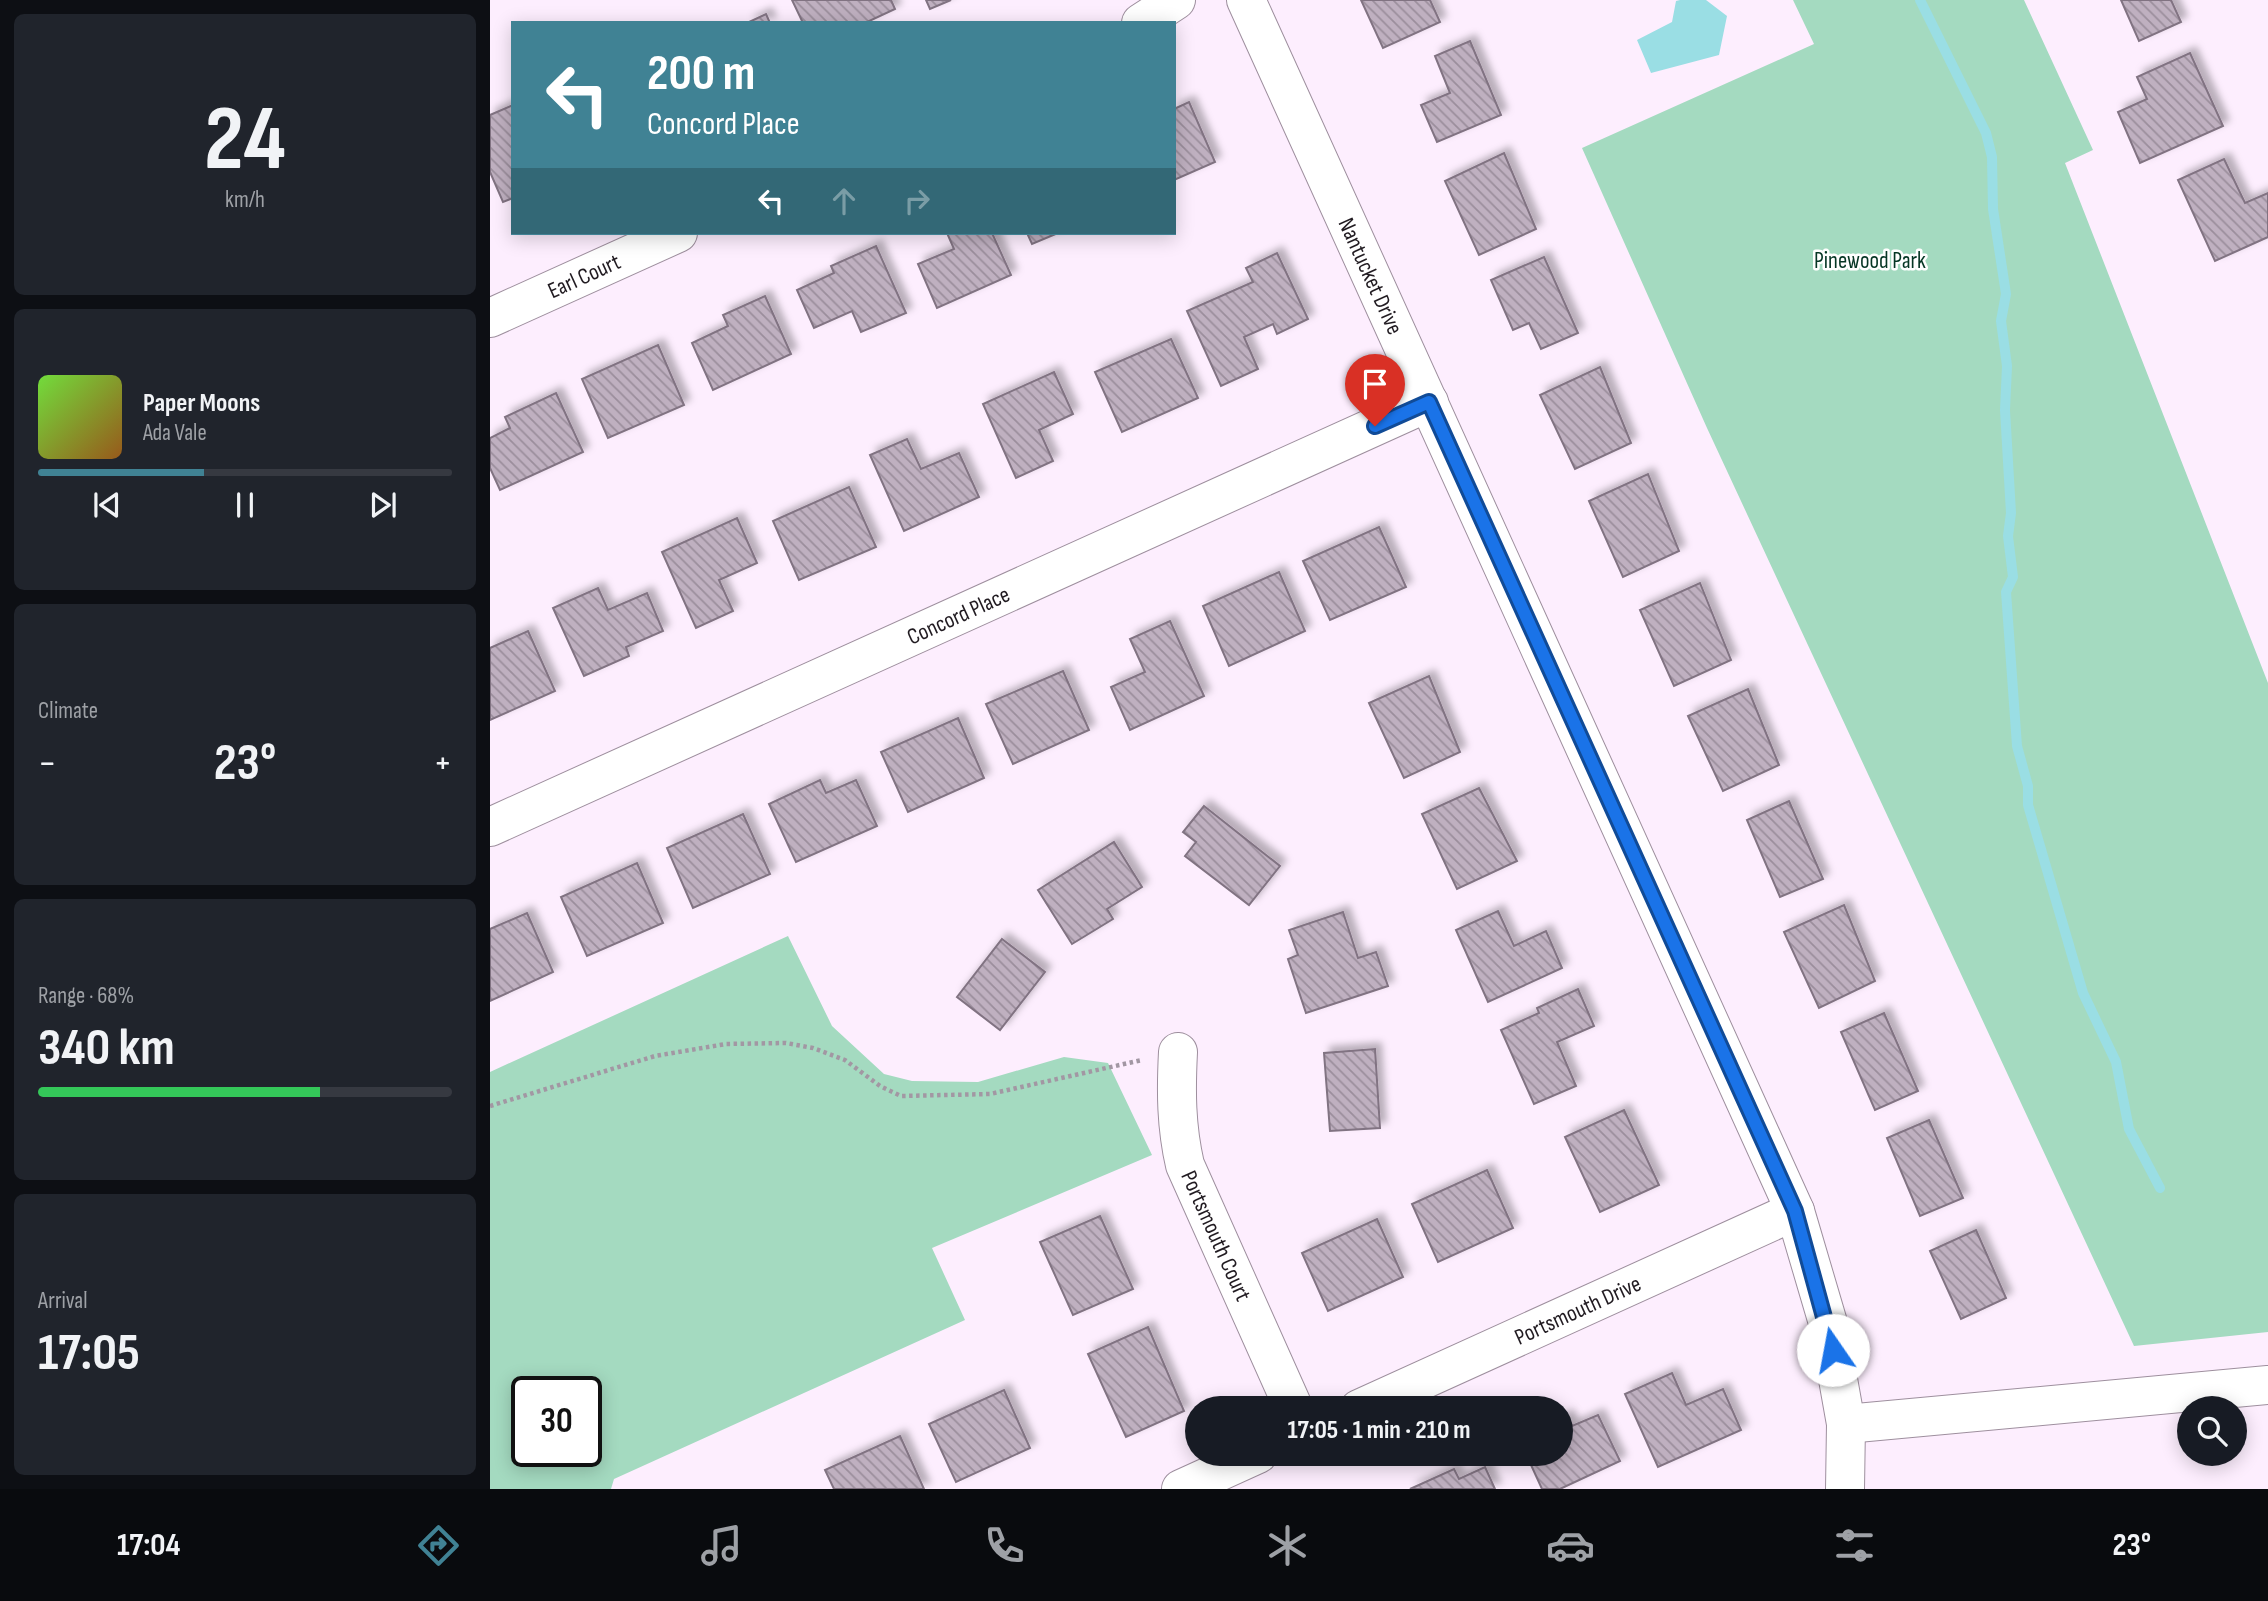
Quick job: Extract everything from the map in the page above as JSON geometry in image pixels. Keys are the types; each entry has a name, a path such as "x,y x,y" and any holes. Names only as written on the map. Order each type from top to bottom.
{"street":[{"path":"1144,21 1176,0"},
{"name":"Nantucket Drive","path":"1246,0 1795,1211 1828,1323 1846,1424 1845,1489"},
{"name":"Earl Court","path":"490,318 674,235"},
{"name":"Concord Place","path":"490,827 1429,402"},
{"name":"Portsmouth Court","path":"1178,1052 1175,1095 1178,1137 1185,1165 1288,1396"},
{"name":"Portsmouth Drive","path":"1388,1396 1795,1211"},
{"path":"1846,1424 2268,1385"},
{"path":"1181,1489 1232,1466"}],"path":[{"path":"490,1106 655,1056 726,1044 786,1043 814,1048 845,1060 880,1086 901,1096 929,1097 990,1094 1178,1052"}],"green space":[{"name":"Pinewood Park","path":"1793,0 2024,0 2093,150 2065,163 2268,683 2268,1332 2134,1346 1707,428 1582,148 1814,44"},
{"path":"788,936 832,1026 884,1074 912,1081 978,1082 1064,1057 1108,1063 1152,1155 932,1248 965,1320 614,1479 611,1489 490,1489 490,1072"}],"water":[{"path":"1706,0 1727,16 1719,55 1651,73 1637,40 1672,22 1676,1"}],"building":[{"path":"792,0 891,0 895,9 869,21 802,21"},
{"path":"926,0 951,0 930,9"},
{"path":"1361,0 1430,0 1440,22 1383,48"},
{"path":"2121,0 2171,0 2181,22 2139,41"},
{"path":"766,14 769,21 751,21"},
{"path":"1470,41 1501,115 1437,142 1421,105 1450,93 1435,56"},
{"path":"2190,53 2223,126 2140,163 2118,112 2147,99 2137,77"},
{"path":"1189,102 1215,162 1176,179 1176,108"},
{"path":"511,106 511,199 503,202 490,172 490,115"},
{"path":"1504,153 1536,229 1479,255 1445,181"},
{"path":"2224,159 2245,203 2268,193 2268,237 2215,261 2178,180"},
{"path":"948,235 993,235 1011,275 937,308 918,264 954,249"},
{"path":"1028,235 1053,235 1032,244"},
{"path":"876,246 906,313 861,332 852,311 814,328 797,290 834,273 831,266"},
{"path":"1277,253 1308,319 1277,334 1273,324 1244,337 1258,369 1221,386 1187,311 1253,282 1246,268"},
{"path":"1544,257 1578,333 1541,349 1529,323 1513,330 1491,280"},
{"path":"765,296 791,354 713,390 692,343 728,326 723,315"},
{"path":"1171,339 1198,398 1122,432 1095,372"},
{"path":"658,345 684,405 608,438 582,379"},
{"path":"1600,367 1631,443 1575,469 1540,395"},
{"path":"1054,372 1073,414 1039,430 1053,461 1016,478 983,404"},
{"path":"556,393 583,452 500,490 490,468 490,438 510,428 505,417"},
{"path":"907,439 921,469 959,453 979,497 904,531 870,455"},
{"path":"1648,474 1679,551 1623,577 1589,501"},
{"path":"849,487 876,547 799,580 773,521"},
{"path":"737,518 757,563 719,580 733,611 696,628 662,552"},
{"path":"1379,527 1406,587 1330,620 1303,561"},
{"path":"1279,572 1305,631 1229,666 1203,606"},
{"path":"1700,583 1731,660 1674,686 1640,610"},
{"path":"598,588 608,610 647,593 663,631 626,647 629,656 584,676 553,608"},
{"path":"1170,621 1204,696 1130,730 1111,687 1145,672 1130,639"},
{"path":"528,631 555,691 490,720 490,648"},
{"path":"1063,671 1089,730 1013,764 986,704"},
{"path":"1429,676 1460,752 1404,778 1369,703"},
{"path":"1748,689 1779,765 1723,791 1688,716"},
{"path":"958,718 984,778 908,812 881,752"},
{"path":"820,780 826,793 856,780 877,826 796,862 769,804"},
{"path":"1479,788 1517,861 1457,889 1422,814"},
{"path":"1789,801 1823,879 1780,897 1747,820"},
{"path":"1204,806 1280,866 1249,905 1185,856 1196,842 1183,832"},
{"path":"743,814 770,874 693,908 667,848"},
{"path":"1114,842 1142,887 1107,909 1113,919 1072,944 1038,890"},
{"path":"637,863 663,923 587,956 561,897"},
{"path":"1844,905 1875,981 1819,1008 1784,932"},
{"path":"1498,911 1514,946 1546,931 1562,968 1488,1002 1456,930"},
{"path":"1343,912 1358,958 1376,952 1388,986 1306,1013 1288,959 1298,955 1289,930"},
{"path":"527,913 553,972 490,1001 490,929"},
{"path":"1002,939 1045,972 1000,1030 957,997"},
{"path":"1578,989 1594,1026 1557,1042 1576,1086 1534,1104 1501,1030 1539,1013 1537,1008"},
{"path":"1884,1013 1918,1091 1875,1110 1841,1032"},
{"path":"1375,1049 1380,1128 1330,1131 1324,1053"},
{"path":"1624,1110 1659,1185 1600,1212 1565,1137"},
{"path":"1929,1120 1963,1198 1920,1216 1887,1138"},
{"path":"1487,1170 1513,1228 1438,1262 1412,1204"},
{"path":"1100,1216 1133,1289 1073,1315 1040,1242"},
{"path":"1377,1219 1403,1277 1328,1311 1302,1253"},
{"path":"1976,1230 2006,1298 1961,1319 1930,1251"},
{"path":"1148,1327 1184,1411 1126,1437 1088,1354"},
{"path":"1672,1373 1686,1405 1723,1389 1741,1430 1658,1467 1625,1394"},
{"path":"1004,1390 1030,1448 956,1482 929,1424"},
{"path":"1598,1415 1620,1461 1560,1489 1542,1489 1531,1466 1573,1466 1573,1426"},
{"path":"900,1436 924,1489 834,1489 825,1470"},
{"path":"1485,1467 1495,1489 1410,1489 1454,1469 1459,1479"}],"waterway":[{"path":"1920,0 1986,133 1992,157 1993,209 2006,294 2001,321 2007,366 2005,410 2011,513 2008,536 2013,577 2006,592 2017,746 2028,786 2028,805 2083,993 2116,1062 2129,1129 2160,1188"}],"route":[{"path":"1375,426 1429,402 1795,1211 1828,1323 1833,1350"}]}
